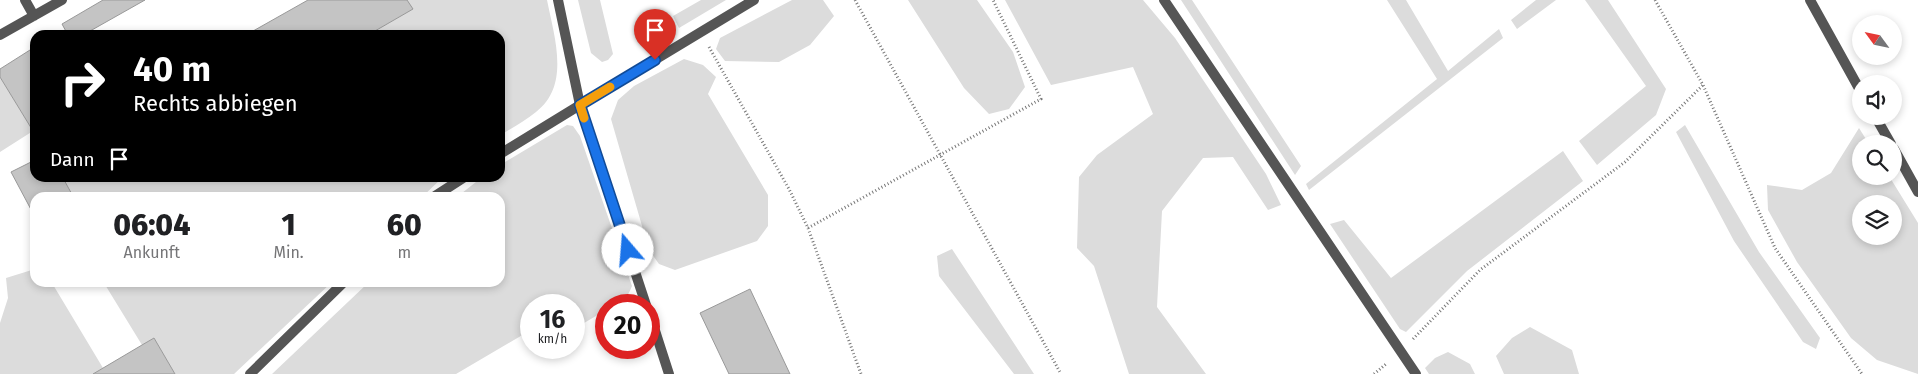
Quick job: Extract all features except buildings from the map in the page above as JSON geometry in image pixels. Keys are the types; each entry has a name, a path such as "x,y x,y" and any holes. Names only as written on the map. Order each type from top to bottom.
{"lane":[{"path":"25,0 34,16"},
{"path":"0,34 62,0"},
{"path":"558,0 580,105 642,294"},
{"path":"505,151 754,0"},
{"path":"1164,0 1416,374"},
{"path":"1810,0 1852,76"},
{"path":"1902,163 1918,192"},
{"path":"441,192 457,182"},
{"path":"250,374 339,287"},
{"path":"660,346 669,374"}],"path":[{"path":"855,0 1061,374"},
{"path":"808,228 1041,99 993,0"},
{"path":"1655,0 1704,85 1775,248 1862,374"},
{"path":"701,32 789,189 808,228 861,374"},
{"path":"1374,374 1401,351 1480,270 1625,162 1704,85"}],"shaded area":[{"path":"407,0 547,0 556,44 557,74 547,101 532,115 505,132 505,30 376,30 412,9"},
{"path":"578,0 600,0 613,54 608,60 602,62 591,53"},
{"path":"701,0 726,0 679,28 673,16"},
{"path":"792,0 823,0 834,16 810,45 779,62 725,61 716,49 720,38"},
{"path":"908,0 977,0 1013,52 1025,87 1009,109 989,114 964,88"},
{"path":"1005,0 1143,0 1175,38 1266,174 1281,205 1268,210 1233,157 1203,158 1162,211 1157,307 1206,374 1129,374 1094,266 1077,248 1079,177 1097,155 1153,114 1133,67 1051,85"},
{"path":"1181,0 1192,0 1301,166 1295,175"},
{"path":"1387,0 1406,0 1448,71 1499,29 1503,38 1309,190 1306,184 1437,79"},
{"path":"1536,0 1556,0 1517,29 1511,20"},
{"path":"1585,0 1608,0 1666,89 1656,115 1597,165 1579,141 1646,86"},
{"path":"684,59 703,65 716,77 708,94 768,195 768,226 757,241 675,270 659,264 649,250 611,119 618,100 634,86"},
{"path":"0,77 30,126 30,133 0,152"},
{"path":"567,125 573,126 580,136 632,286 628,294 595,294 595,317 585,322 585,294 520,294 520,336 456,374 272,374 364,287 505,287 505,192 463,192 476,182 505,182 505,162"},
{"path":"1685,125 1759,252 1820,338 1816,349 1803,342 1734,241 1676,132"},
{"path":"1859,128 1863,135 1855,135"},
{"path":"1852,139 1852,185 1895,185 1901,195 1852,195 1852,245 1902,245 1902,197 1918,223 1918,374 1877,360 1851,338 1797,262 1768,210 1767,185 1802,190 1831,173"},
{"path":"1563,151 1583,181 1467,271 1406,332 1400,329 1330,224 1344,220 1391,278"},
{"path":"65,182 438,182 427,192 71,192"},
{"path":"952,249 1034,374 1014,374 939,276 937,256"},
{"path":"30,271 30,287 54,287 103,368 93,374 0,374 0,323 8,298 6,278"},
{"path":"106,287 327,287 234,374 175,374 154,338 142,345"},
{"path":"1530,327 1572,350 1579,374 1504,374 1496,356 1512,338"},
{"path":"1448,352 1470,364 1475,374 1429,374 1425,368 1435,358"}],"slow traffic":[{"path":"584,118 580,105 610,87"}],"route":[{"path":"628,250 580,105 655,60"}]}
